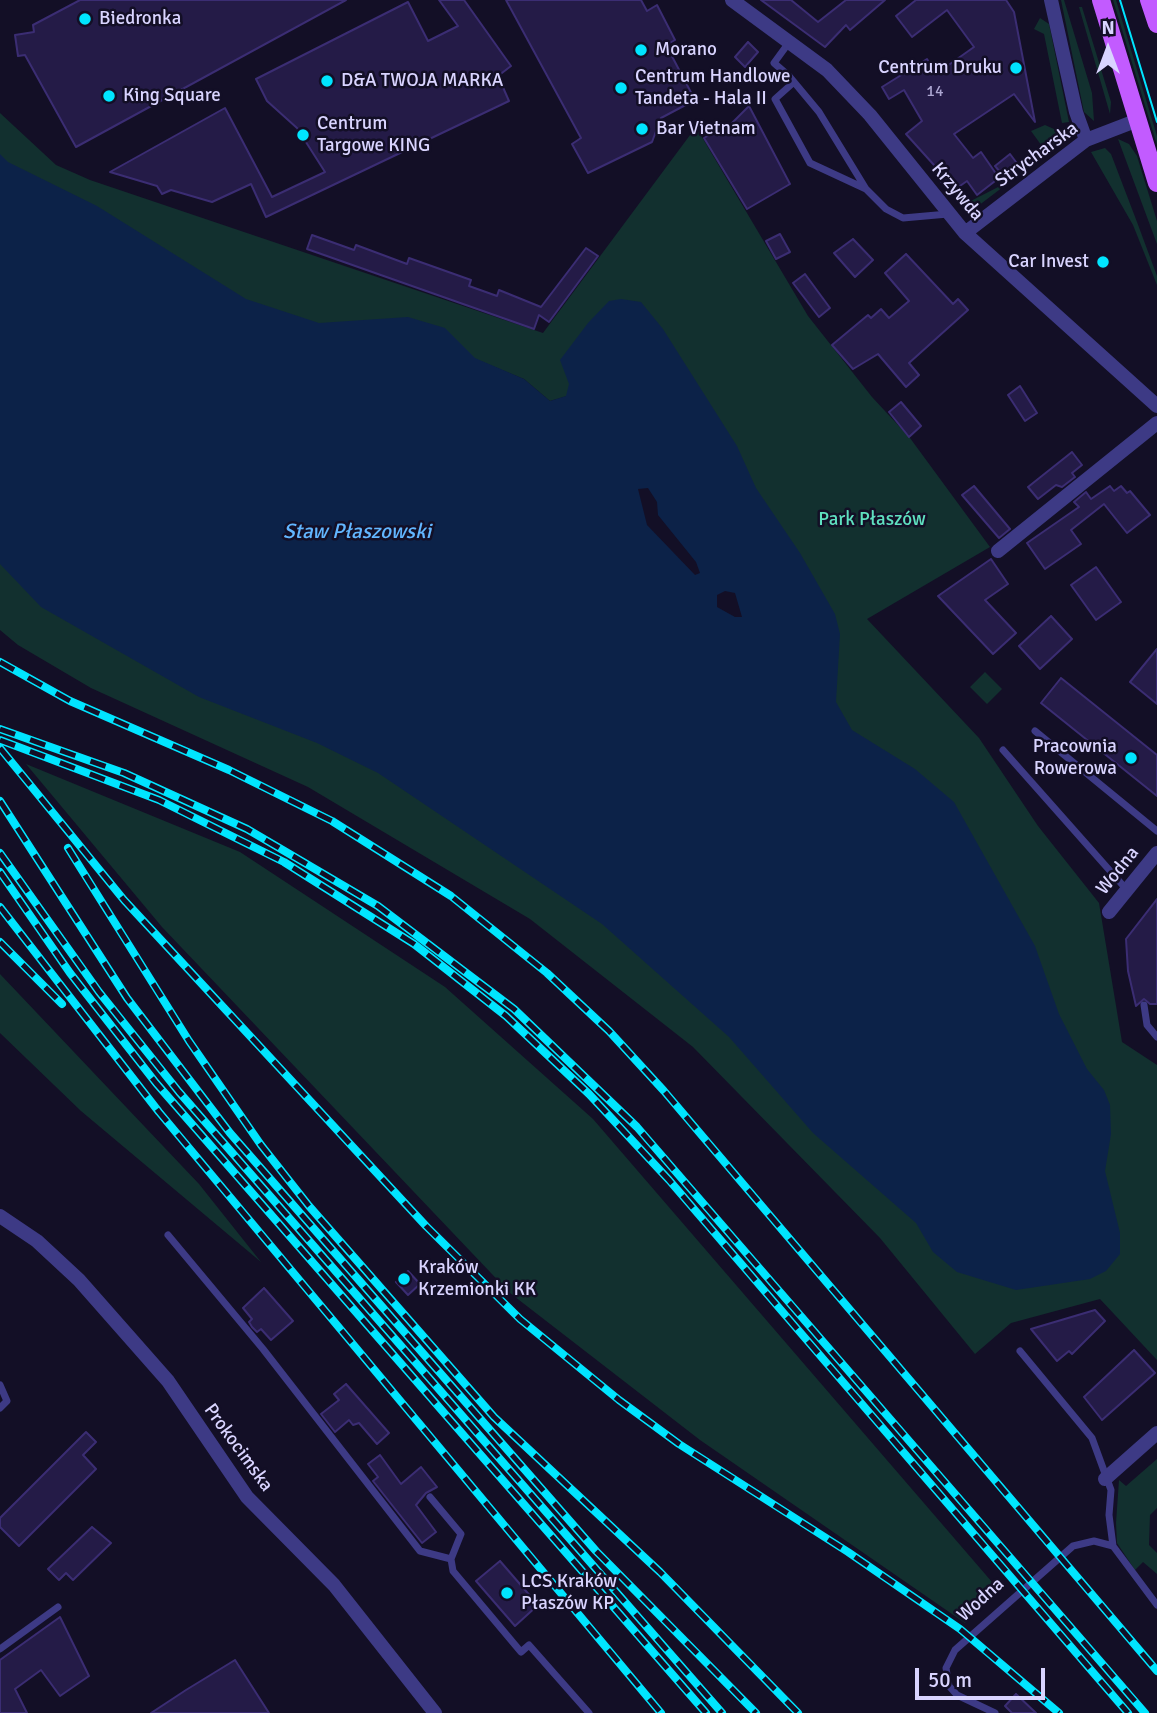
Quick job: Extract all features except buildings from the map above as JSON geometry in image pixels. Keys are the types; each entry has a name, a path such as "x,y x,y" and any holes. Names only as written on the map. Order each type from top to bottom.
{"main road":[{"path":"1101,0 1157,183"},
{"path":"1149,0 1157,24"}],"street":[{"name":"Krzywda","path":"732,0 790,40 846,88 965,233 1157,406"},
{"path":"1051,0 1076,112 1086,140"},
{"path":"1157,0 1157,24"},
{"name":"Strycharska","path":"965,233 1086,140 1138,120"},
{"path":"998,551 1157,423"},
{"name":"Wodna","path":"1109,912 1157,853"},
{"name":"Prokocimska","path":"0,1216 37,1241 79,1280 168,1381 247,1497 334,1585 435,1713"},
{"path":"1105,1479 1157,1433"}],"lane":[{"path":"790,40 774,63 819,112 866,189 886,209 904,218 948,214"},
{"path":"794,82 775,99 810,163 866,189"},
{"path":"1035,731 1157,831"},
{"path":"1003,750 1127,890"},
{"path":"1144,1005 1147,1025 1157,1037"},
{"path":"168,1235 263,1349 420,1551 451,1559"},
{"path":"1020,1351 1092,1438 1111,1490 1109,1515 1113,1546 1157,1605"},
{"path":"0,1385 7,1401 0,1408"},
{"path":"430,1497 461,1534 451,1559 453,1572 522,1652 529,1645 589,1713"},
{"name":"Wodna","path":"995,1713 957,1695 949,1686 946,1668 955,1650 1073,1546 1094,1541 1113,1546"},
{"path":"0,1648 58,1607"}],"green space":[{"path":"1061,0 1064,0 1092,93 1094,121 1084,112"},
{"path":"1113,0 1116,0 1157,136 1157,145"},
{"path":"1079,7 1082,7 1111,102 1110,114"},
{"path":"1040,18 1049,24 1069,122 1062,123 1044,34 1034,29"},
{"name":"Park Płaszów","path":"0,113 56,165 90,180 543,333 696,127 808,316 872,397 910,438 990,547 867,619 979,738 1038,826 1099,903 1122,1042 1157,1065 1157,1360 1100,1299 1011,1323 975,1354 880,1238 693,1047 530,919 308,787 91,688 18,645 0,630 0,511 873,807 822,665 567,396 550,401 524,379 475,359 397,319 314,335 0,218"},
{"path":"1045,125 1065,134 1047,153 1031,131"},
{"path":"1118,139 1129,144 1137,156 1157,221 1157,244"},
{"path":"1105,148 1111,154 1137,222 1157,276 1157,285 1133,225 1091,152"},
{"path":"1024,171 978,206 959,207 1006,183"},
{"path":"985,672 1002,689 987,704 970,687"},
{"path":"26,764 240,852 445,987 593,1119 998,1589 965,1623 700,1440 510,1293 162,927"},
{"path":"0,974 199,1184 261,1262 81,1111 0,1033"},
{"path":"1157,1459 1157,1508 1150,1515 1149,1545 1157,1553 1157,1574 1143,1562 1135,1570 1117,1543 1116,1523 1119,1480 1126,1486"}],"water":[{"name":"Staw Płaszowski","path":"0,154 8,162 97,206 246,299 319,323 408,317 445,328 475,358 524,379 550,401 566,396 569,384 560,360 588,323 609,301 621,299 641,302 663,329 737,446 756,488 800,553 835,614 840,634 836,702 852,730 915,769 954,802 1035,946 1059,1014 1087,1069 1104,1090 1110,1105 1111,1134 1105,1171 1120,1233 1120,1254 1106,1271 1090,1279 1016,1290 957,1272 933,1252 916,1223 813,1133 729,1037 602,924 378,773 317,743 199,697 41,607 0,564","holes":["648,488 657,502 658,515 696,562 700,573 695,575 647,525 638,489","725,591 735,593 742,617 735,617 717,607 717,595"]}],"tram line":[{"path":"1120,0 1157,122"}],"railway":[{"path":"0,662 70,701 229,770 332,821 451,896 547,973 609,1031 664,1091 1157,1671"},
{"path":"0,729 124,773 247,829 378,906 514,1009 637,1127 1145,1713"},
{"path":"0,740 159,800 284,862 414,944 506,1016 589,1094 669,1180 1128,1713"},
{"path":"0,748 124,900 426,1226 520,1319 619,1400 679,1444 848,1552 960,1629 1059,1713"},
{"path":"0,801 127,998 230,1133 596,1551 756,1713"},
{"path":"68,848 189,1041 261,1145 309,1206 494,1417 660,1572 798,1713"},
{"path":"0,853 99,992 179,1092 722,1713"},
{"path":"0,872 70,973 156,1083 706,1713"},
{"path":"0,907 159,1112 661,1713"},
{"path":"0,942 62,1004"}],"place":[{"name":"Biedronka","path":"85,19"},
{"name":"Morano","path":"641,50"},
{"name":"Centrum Druku","path":"1016,68"},
{"name":"D&A TWOJA MARKA","path":"327,81"},
{"name":"Centrum Handlowe Tandeta - Hala II","path":"621,88"},
{"name":"King Square","path":"109,96"},
{"name":"Bar Vietnam","path":"642,129"},
{"name":"Centrum Targowe KING","path":"303,135"},
{"name":"Car Invest","path":"1103,262"},
{"name":"Pracownia Rowerowa","path":"1131,758"},
{"name":"Kraków Krzemionki KK","path":"404,1279"},
{"name":"LCS Kraków Płaszów KP","path":"507,1593"}]}
